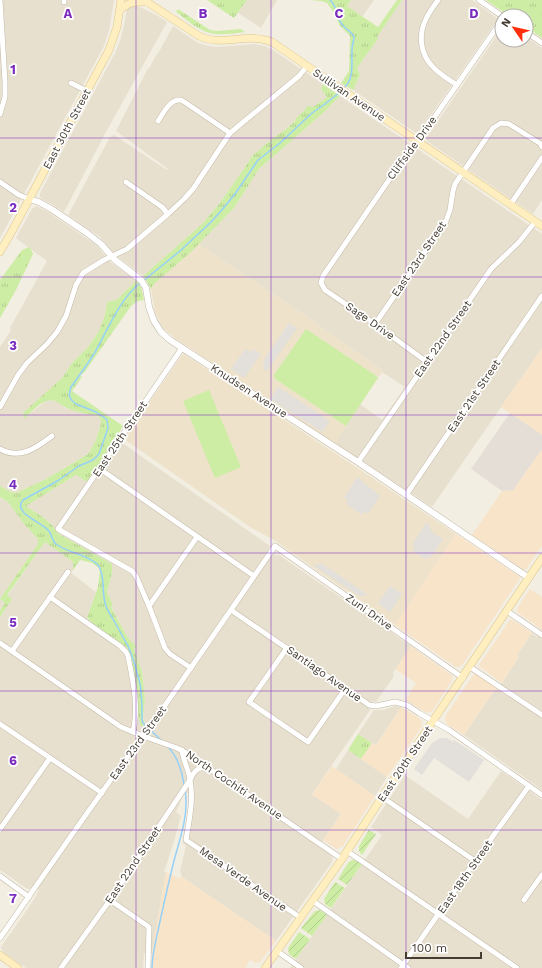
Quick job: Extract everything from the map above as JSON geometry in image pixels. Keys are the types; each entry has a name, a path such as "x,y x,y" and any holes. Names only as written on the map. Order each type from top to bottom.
{"main road":[{"name":"East 30th Street","path":"0,252 112,42 117,27 121,0"},
{"path":"120,10 131,2 146,1"},
{"name":"Sullivan Avenue","path":"146,1 203,38 218,41 251,38 264,39 272,42 542,226"},
{"name":"East 20th Street","path":"265,968 342,859 542,558"},
{"path":"0,956 18,968"}],"street":[{"path":"0,0 5,97 0,114"},
{"path":"438,0 428,14 424,23 421,35 424,54 430,64 457,85"},
{"path":"479,0 494,10"},
{"name":"Cliffside Drive","path":"323,276 404,158 418,142 494,32"},
{"path":"0,407 18,375 27,363 57,332 66,316 76,285 83,273 134,244 168,214 193,189 230,132 299,76 307,66"},
{"path":"71,83 87,91"},
{"path":"158,121 169,105 174,101 180,100 230,132"},
{"name":"East 23rd Street","path":"375,324 446,221 450,210 452,191 455,184 493,128 501,124 509,124 541,145"},
{"path":"510,204 542,158"},
{"name":"Knudsen Avenue","path":"0,182 19,195 39,202 53,210 81,229 98,241 120,264 136,275 143,282 146,288 151,314 158,327 166,336 182,348 358,462 529,578"},
{"path":"126,182 162,207 168,214"},
{"name":"East 22nd Street","path":"358,462 492,268 518,242 535,222"},
{"name":"Sage Drive","path":"323,276 321,283 325,290 427,362"},
{"name":"East 21st Street","path":"406,495 542,296"},
{"name":"East 25th Street","path":"149,606 136,576 132,571 58,530 182,348"},
{"path":"0,449 15,454 26,452 52,436"},
{"path":"100,469 254,576"},
{"path":"191,668 170,654 165,648 149,606 197,537"},
{"name":"East 23rd Street","path":"0,938 159,714 275,546"},
{"name":"Zuni Drive","path":"275,546 463,678"},
{"path":"12,651 68,572"},
{"path":"50,597 120,646 126,652 135,694 135,724 133,732"},
{"name":"Santiago Avenue","path":"231,610 369,705 376,706 395,702 404,704 449,730 542,795"},
{"path":"507,611 542,635"},
{"name":"North Cochiti Avenue","path":"0,643 121,727 182,750 342,859"},
{"path":"287,648 249,702 308,742 345,689"},
{"path":"470,667 542,715"},
{"path":"0,724 102,793"},
{"path":"182,750 190,780"},
{"path":"0,829 50,758"},
{"name":"East 22nd Street","path":"61,968 110,900 194,773 199,768 207,766"},
{"name":"Mesa Verde Avenue","path":"190,780 192,803 186,840 301,918"},
{"name":"East 18th Street","path":"404,967 475,861 529,786"},
{"path":"382,797 475,861"},
{"path":"347,851 517,968"},
{"path":"524,900 542,875"},
{"path":"0,876 29,897"},
{"path":"110,900 148,927 148,968"},
{"path":"313,901 404,967"},
{"path":"277,951 301,968"}],"shaded area":[{"path":"0,0 114,0 109,30 104,46 0,238"},
{"path":"247,0 277,0 261,28 238,13"},
{"path":"351,0 374,0 362,17 347,6"},
{"path":"402,0 472,0 494,16 494,25 419,132 416,133 353,90 360,75 357,68 378,39 376,37"},
{"path":"134,4 167,22 106,132 64,212 42,199 40,197 40,193 115,53 124,26 127,8"},
{"path":"173,26 198,43 209,46 217,47 255,44 265,46 323,84 321,89 327,97 306,110 285,130 252,156 219,204 203,223 143,276 110,251 100,237 68,215 110,137 114,135 167,170 168,169 116,131 147,70 151,66"},
{"path":"494,40 494,48 534,48 534,42 542,48 542,200 533,214 427,141 426,138"},
{"path":"340,96 542,234 542,348 432,507 338,445 338,438 360,404 382,420 405,387 304,315 198,244 234,208 259,169 322,114"},
{"path":"36,206 48,212 93,243 109,261 136,280 116,300 107,302 105,315 99,331 89,346 72,363 63,377 23,414 24,418 46,401 57,401 66,408 100,417 101,423 96,440 88,454 46,479 16,493 0,486 0,347 11,330 10,328 47,261 16,238 32,209"},
{"path":"198,244 304,315 383,371 378,378 375,375 275,379 346,426 338,438 338,445 176,339 161,325 155,313 151,289 154,284"},
{"path":"289,323 297,328 267,371 264,369 263,361"},
{"path":"542,348 542,435 501,407"},
{"path":"245,349 250,352 253,349 261,354 244,378 231,369"},
{"path":"184,354 456,534 395,625 274,540 250,527 124,439"},
{"path":"278,387 330,421 322,432 270,399"},
{"path":"510,413 542,435 542,449 513,490 502,491 471,469"},
{"path":"115,438 270,546 268,550 275,555 279,555 411,646 393,673 394,676 376,702 372,701 370,710 312,794 341,814 319,846 333,858 332,862 276,941 182,877 180,871 186,845 183,844 189,805 189,794 185,793 176,812 181,816 164,872 166,872 152,953 144,953 143,968 26,968 3,952 1,947 39,890 33,886 29,889 26,888 0,870 0,617 12,599 7,596 45,542 73,562 73,570 71,573 96,592 87,618 98,628 126,647 131,656 138,697 137,711 143,724 145,723 143,719 145,699 142,672 134,649 136,647 128,638 111,606 113,605 107,592 112,573 112,564 59,534 48,521 26,506 76,475 87,482"},
{"path":"542,449 542,545 524,570 472,535 502,491 513,490"},
{"path":"357,477 380,496 368,514 364,511 362,515 346,504 348,500 344,498"},
{"path":"0,497 8,502 24,524 38,539 38,544 0,599"},
{"path":"426,523 429,525 432,532 443,539 431,557 429,556 426,559 413,551 415,547 412,545"},
{"path":"456,534 520,578 462,665 458,667 395,625"},
{"path":"321,563 368,595 359,596 314,566"},
{"path":"390,586 402,594 390,612 378,603"},
{"path":"530,589 542,597 542,630 517,612 517,609"},
{"path":"0,599 5,603 0,610"},
{"path":"510,620 513,620 532,633 517,655 519,657 502,683 479,665"},
{"path":"542,630 542,790 464,735 496,688 498,689 519,657 517,655 532,633 537,637"},
{"path":"411,646 452,676 452,680 433,710 429,712 425,712 406,700 416,683 395,669"},
{"path":"474,674 496,688 464,735 447,724 445,718"},
{"path":"395,706 401,707 376,745 358,734 374,710 383,710"},
{"path":"401,707 419,718 422,726 387,777 361,759 372,743 376,745"},
{"path":"440,738 447,738 453,742 454,740 484,760 469,782 434,758 422,775 414,769 432,743"},
{"path":"348,750 387,777 375,796 336,769"},
{"path":"332,766 375,796 343,846 337,849 323,840 341,814 312,795"},
{"path":"501,771 542,800 542,968 290,968 382,835 371,827 405,775 468,819"},
{"path":"166,872 178,878 182,877 276,941 260,962 256,963 250,960 246,966 248,968 152,968 154,939"}],"green space":[{"path":"207,0 247,0 234,18"},
{"path":"309,0 351,0 347,6 378,27 397,0 402,0 377,37 378,39 357,68 360,75 353,90 341,83 349,71 350,36 340,26 327,3"},
{"path":"486,0 542,0 542,38 534,32 534,8 498,8"},
{"path":"178,9 210,30 217,31 241,29 245,32 214,34 206,32 176,12"},
{"path":"323,84 340,96 322,114 259,169 234,208 192,251 154,284 151,289 143,276 203,223 219,204 252,156 295,121 307,106 313,107 327,97 321,89"},
{"path":"29,247 33,254 16,290 0,318 0,280 22,250"},
{"path":"136,280 141,287 144,300 138,301 131,306 84,373 80,376 82,377 72,391 123,426 87,482 76,475 26,506 48,521 59,534 112,564 112,573 107,592 113,605 111,607 128,638 137,647 134,649 142,672 145,699 143,719 145,723 142,726 137,711 138,697 131,656 126,647 98,628 87,618 98,587 100,569 92,563 80,560 73,570 73,562 45,542 7,595 12,599 0,617 0,610 5,603 0,599 38,544 38,539 24,524 8,502 0,497 0,486 16,493 46,479 88,454 96,440 101,423 98,416 64,407 53,400 41,404 24,419 23,413 63,377 72,363 89,346 99,331 105,315 107,302 116,300"},
{"path":"306,329 378,378 346,426 275,379 274,375"},
{"path":"209,390 241,467 215,478 183,401"},
{"path":"358,734 372,743 361,759 348,750"},
{"path":"369,830 376,834 362,855 359,851 359,846"},
{"path":"352,860 362,864 347,885 338,879 348,863"},
{"path":"335,882 345,888 331,908 325,904 324,899"},
{"path":"320,910 327,915 312,936 301,928 315,911"},
{"path":"299,932 310,939 296,959 289,954 288,948"}],"waterway":[{"path":"330,0 334,5 342,25 354,37 352,48 352,70 350,80 344,88"},
{"path":"143,281 180,251 210,223 235,194 258,160 280,143 312,113 340,92"},
{"path":"140,283 132,290 119,307 94,354 70,390 69,395 76,404 96,412 107,420 108,428 99,454 93,460 79,466 59,480 23,500 21,509 29,517 49,531 56,544 66,550 93,561 100,568 107,608 128,646 136,667 141,688 143,723 161,740"},
{"path":"168,747 179,764 184,785"},
{"path":"152,968 155,942 184,824 186,807 185,790"}]}
